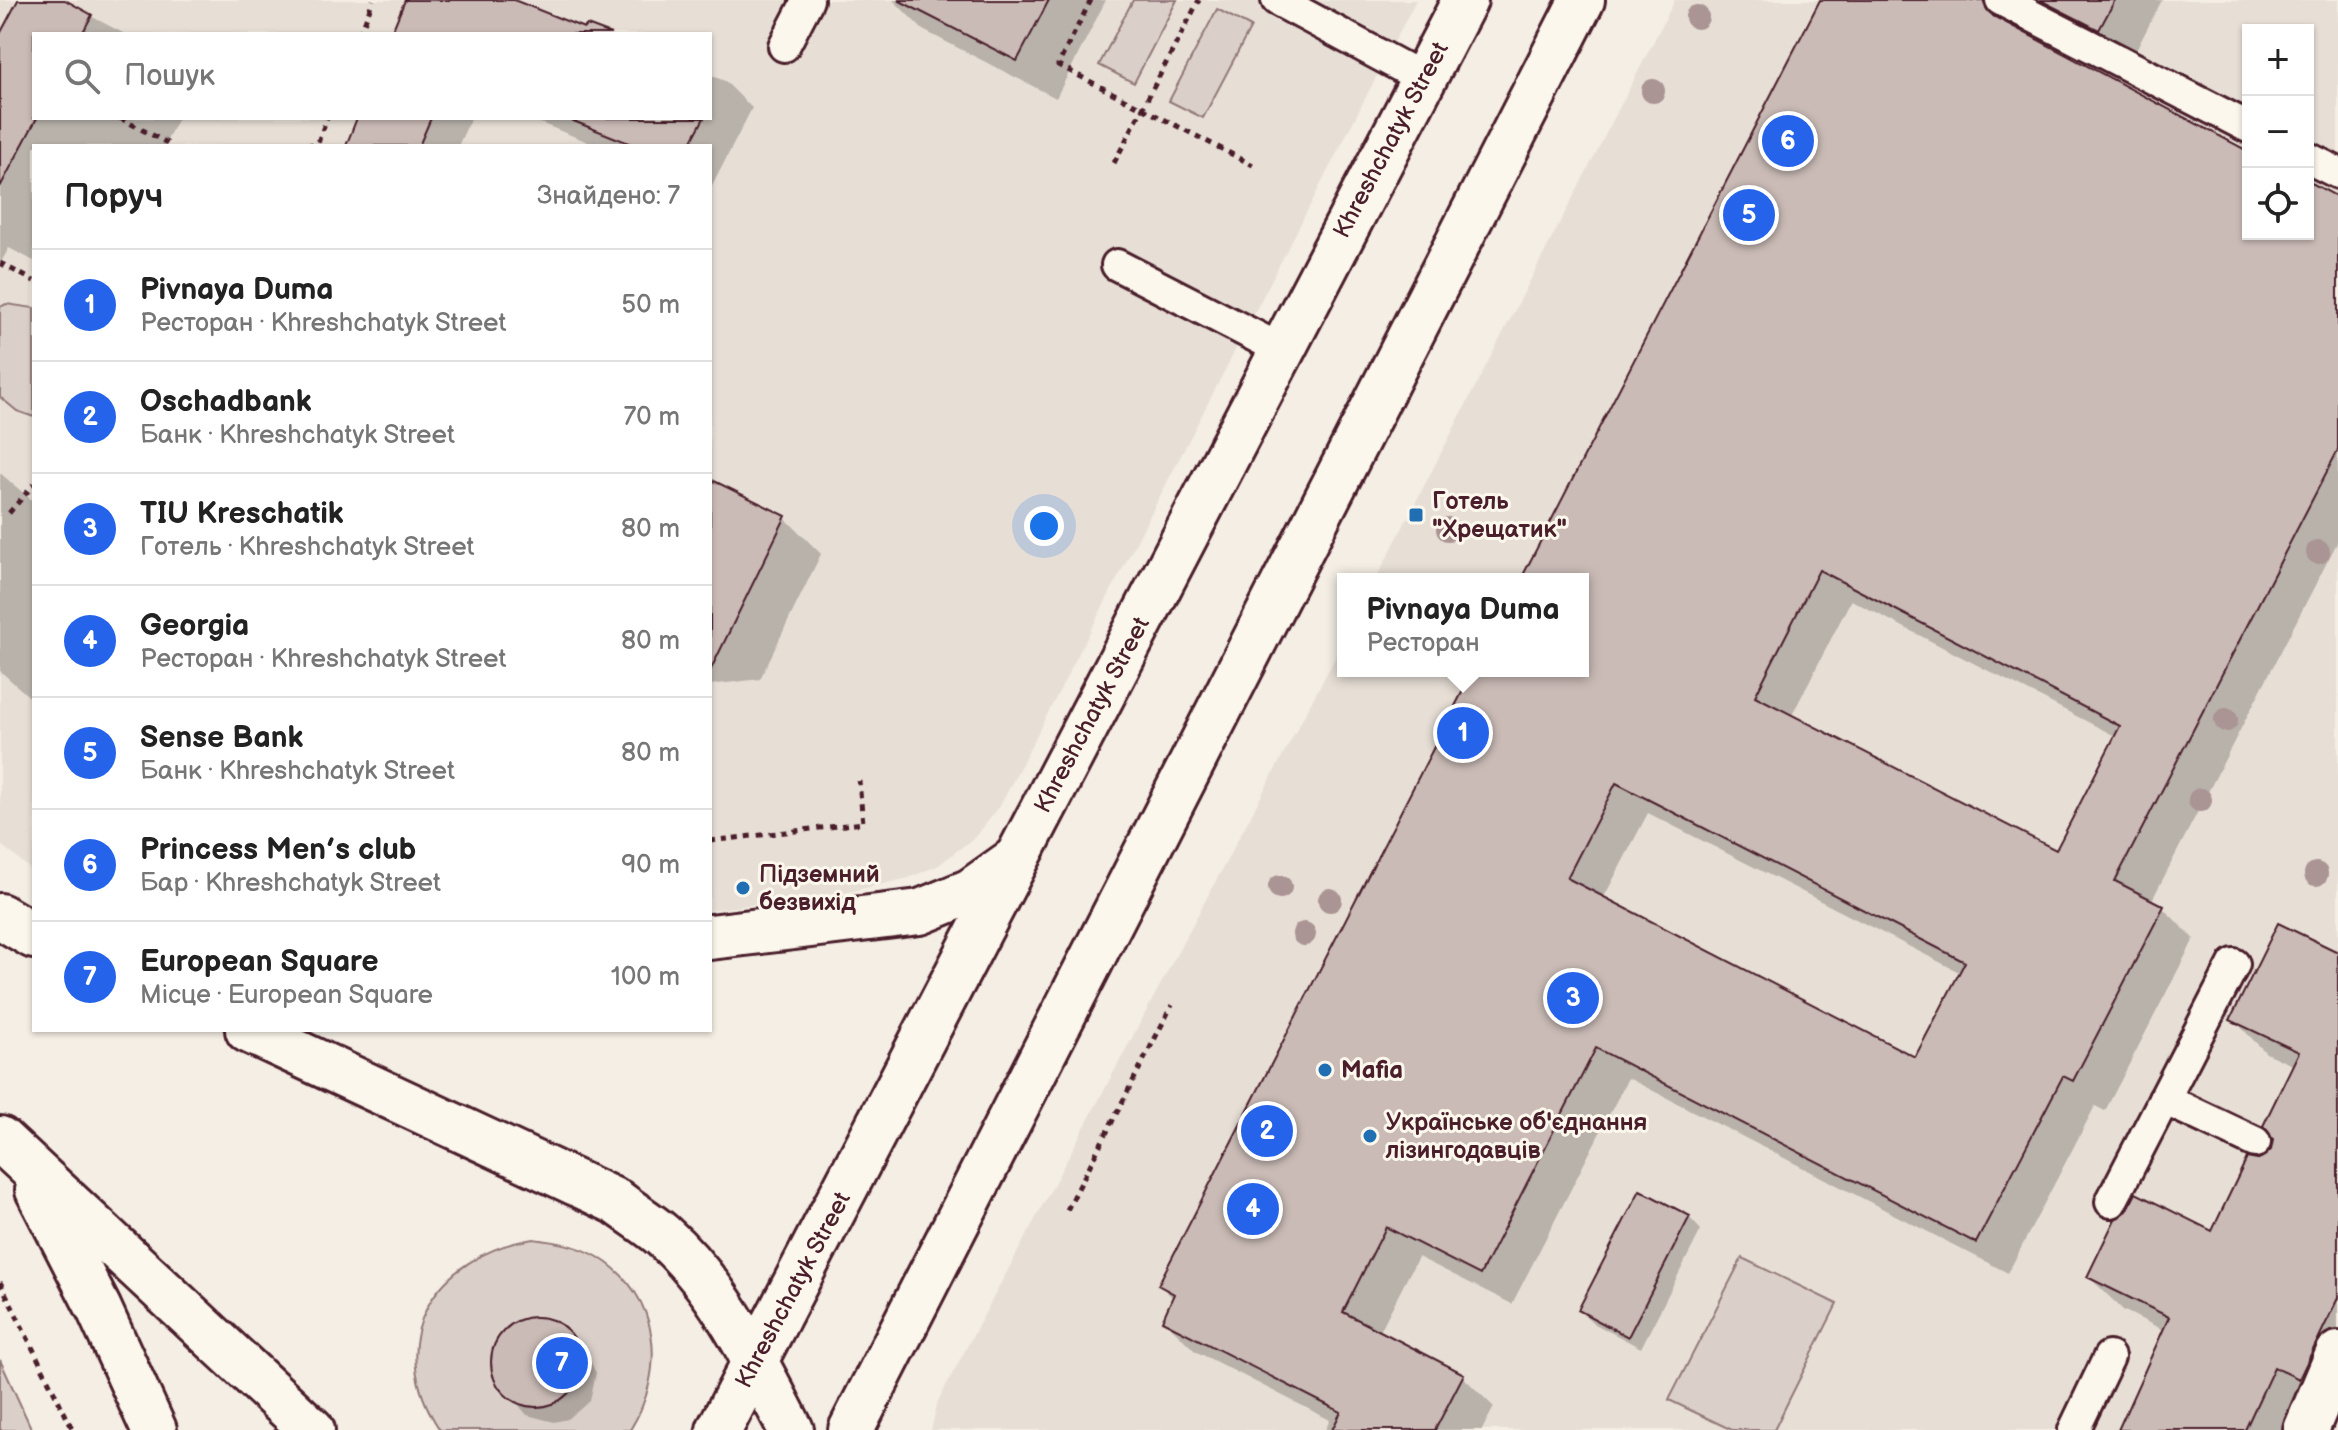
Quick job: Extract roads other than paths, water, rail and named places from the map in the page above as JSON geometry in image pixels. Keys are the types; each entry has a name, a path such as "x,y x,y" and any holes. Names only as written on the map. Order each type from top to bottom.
{"main road":[{"name":"Khreshchatyk Street","path":"719,1430 1465,0"},
{"path":"851,1430 1582,0"},
{"path":"712,937 920,912 971,891 1016,859"},
{"path":"0,916 32,935"},
{"path":"252,1032 617,1202 663,1235 713,1295 755,1361 791,1430"},
{"path":"12,1151 99,1309 154,1430"},
{"path":"12,1151 312,1430"},
{"path":"2306,1430 2338,1354"}],"lane":[{"path":"784,46 808,0"},
{"path":"1277,0 1424,79"},
{"path":"2001,0 2242,124"},
{"path":"2314,161 2338,173"},
{"path":"1117,265 1282,350"},
{"path":"2111,1202 2234,964"},
{"path":"2164,1099 2255,1142"},
{"path":"2074,1430 2109,1357"}],"place":[{"name":"Princess Men’s club","path":"1788,141"},
{"name":"Sense Bank","path":"1749,215"},
{"name":"Готель \"Хрещатик\"","path":"1416,515"},
{"name":"Pivnaya Duma","path":"1463,733"},
{"name":"Підземний безвихід","path":"743,888"},
{"name":"TIU Kreschatik","path":"1573,998"},
{"name":"Mafia","path":"1325,1070"},
{"name":"Oschadbank","path":"1267,1131"},
{"name":"Українське об'єднання лізингодавців","path":"1370,1136"},
{"name":"Georgia","path":"1253,1209"},
{"name":"European Square","path":"562,1363"}]}
